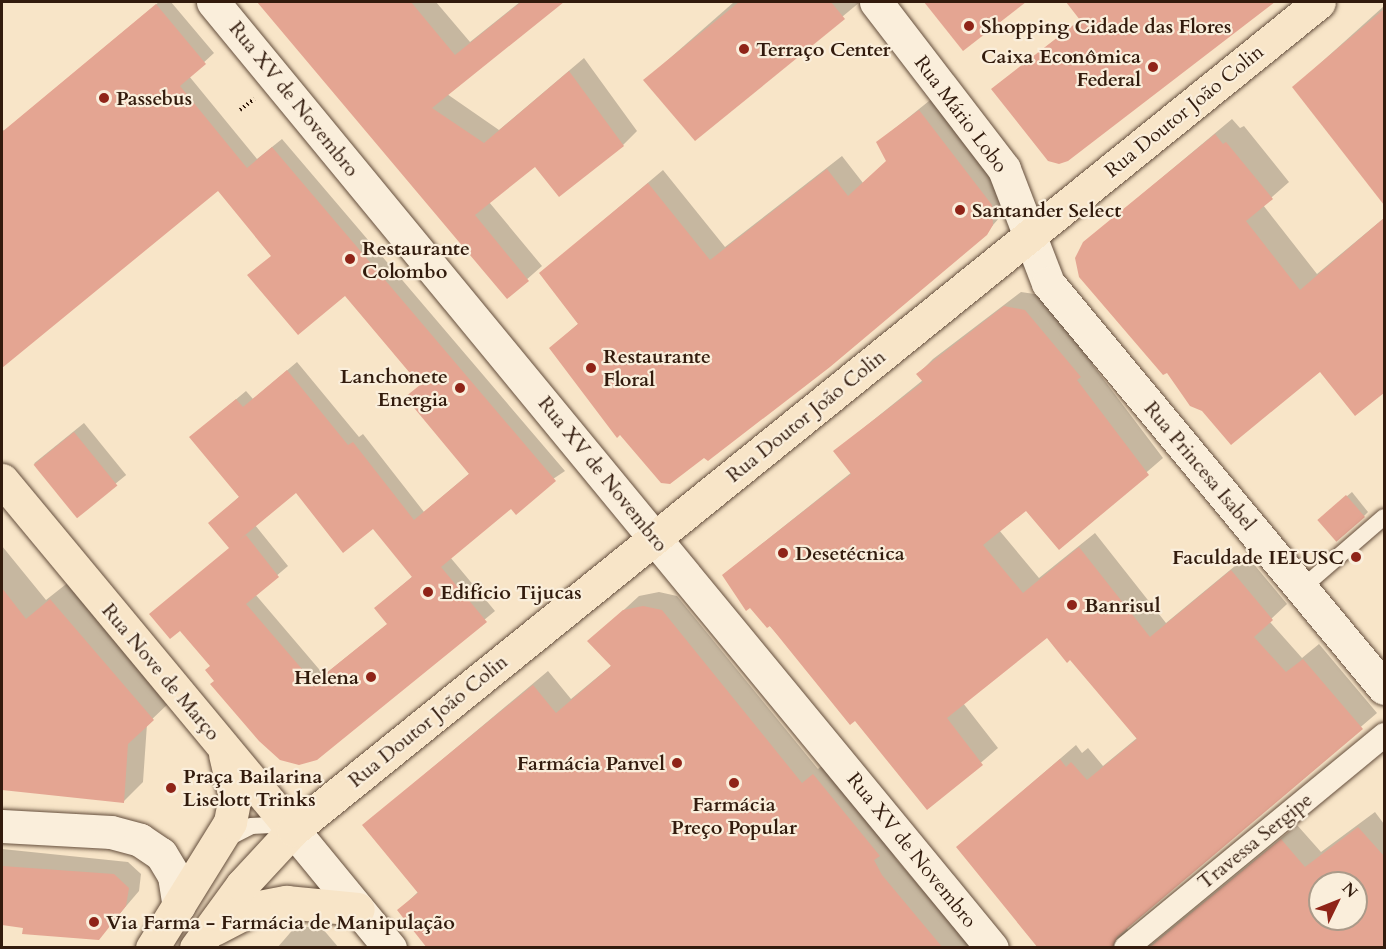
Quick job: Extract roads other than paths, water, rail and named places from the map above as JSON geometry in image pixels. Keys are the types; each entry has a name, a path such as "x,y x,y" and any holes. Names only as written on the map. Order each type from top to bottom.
{"main road":[{"name":"Rua XV de Novembro","path":"213,2 992,948"},
{"name":"Rua Mário Lobo","path":"876,2 1004,169 1030,235"},
{"name":"Rua Doutor João Colin","path":"200,941 242,885 292,830 1319,2"},
{"name":"Rua Princesa Isabel","path":"1030,235 1048,283 1384,688"},
{"name":"Rua Nove de Março","path":"2,480 390,948"},
{"path":"152,948 230,822 235,797 233,776 223,746"},
{"path":"2,826 111,832 140,840 161,854 174,876 179,906"},
{"path":"200,941 254,908 286,902 358,909"}],"street":[{"name":"Travessa Sergipe","path":"1126,948 1384,735"}],"lane":[{"path":"1302,588 1384,517"},
{"path":"216,848 232,834 251,826 272,825 292,830"}],"place":[{"name":"Shopping Cidade das Flores","path":"969,26"},
{"name":"Terraço Center","path":"744,49"},
{"name":"Caixa Econômica Federal","path":"1153,67"},
{"name":"Passebus","path":"104,98"},
{"name":"Santander Select","path":"960,210"},
{"name":"Restaurante Colombo","path":"350,259"},
{"name":"Restaurante Floral","path":"591,368"},
{"name":"Lanchonete Energia","path":"460,388"},
{"name":"Desetécnica","path":"783,553"},
{"name":"Faculdade IELUSC","path":"1356,557"},
{"name":"Edifício Tijucas","path":"428,592"},
{"name":"Banrisul","path":"1072,605"},
{"name":"Helena","path":"371,677"},
{"name":"Farmácia Panvel","path":"677,763"},
{"name":"Farmácia Preço Popular","path":"734,783"},
{"name":"Praça Bailarina Liselott Trinks","path":"171,788"},
{"name":"Via Farma - Farmácia de Manipulação","path":"94,922"}]}
